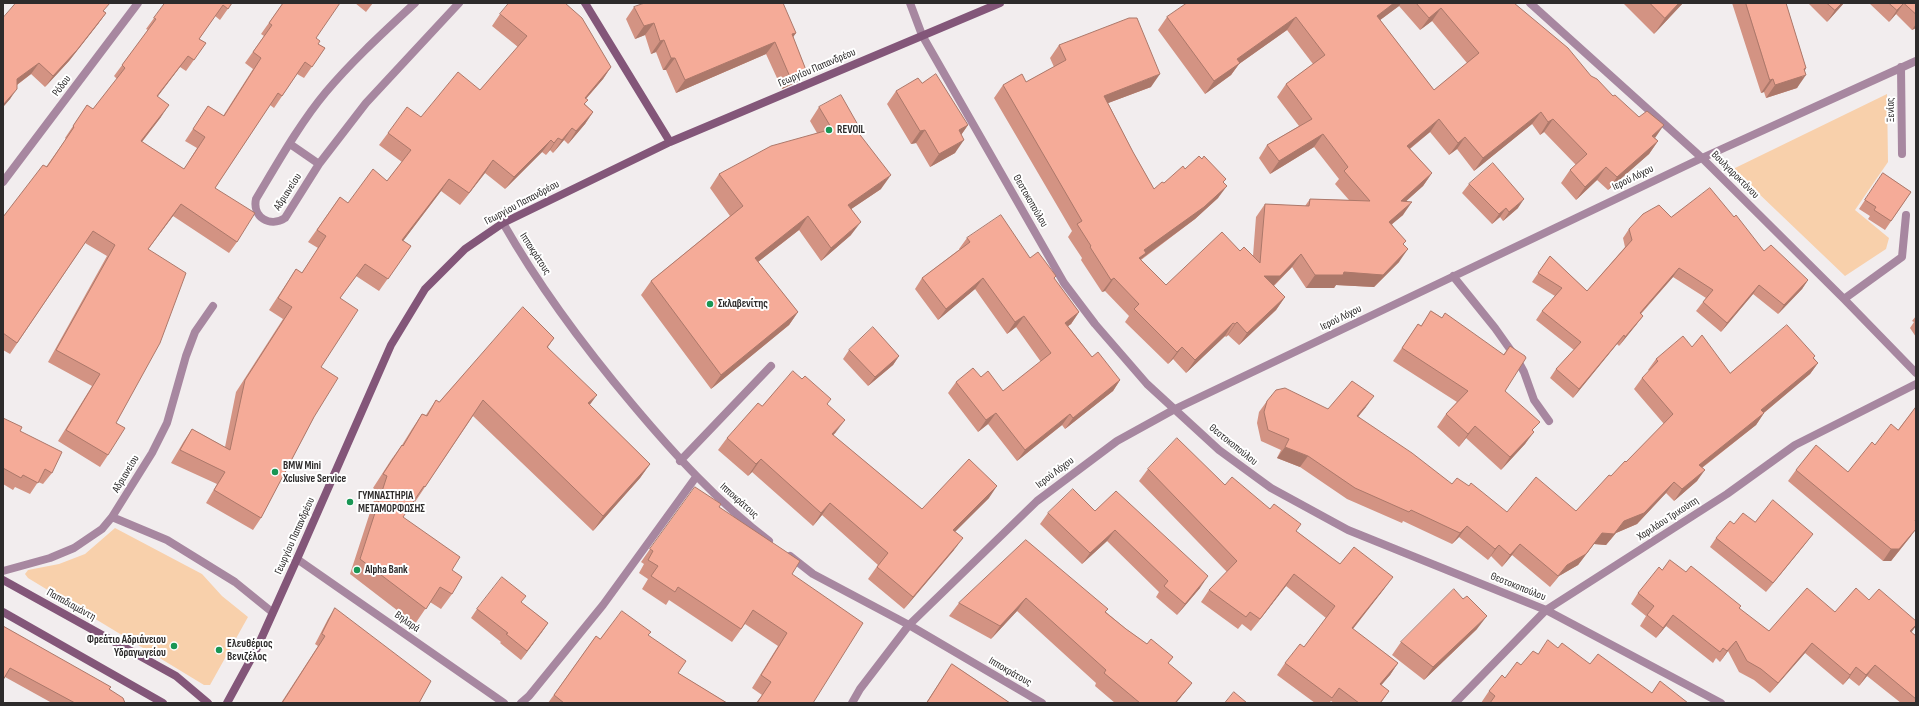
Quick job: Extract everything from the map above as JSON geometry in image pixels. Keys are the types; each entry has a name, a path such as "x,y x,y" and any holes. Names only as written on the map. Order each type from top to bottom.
{"main road":[{"path":"586,3 670,142"},
{"name":"Γεωργίου Παπανδρέου","path":"227,703 257,648 391,345 425,289 444,268 465,249 503,223 670,142 1000,3"},
{"name":"Παπαδιαμάντη","path":"3,580 176,676 208,703"},
{"path":"3,612 163,703"}],"street":[{"name":"Ρόδου","path":"3,182 138,3"},
{"name":"Αδριανείου","path":"415,3 376,39 326,92 290,144 256,199 254,206 256,212 262,218 272,223 279,222 285,218 319,164 366,103 459,3"},
{"name":"Θεοτοκοπούλου","path":"910,3 922,35 1064,283 1095,324 1137,372 1219,450 1271,488 1348,530 1546,610 1721,703"},
{"name":"Βουλγαροκτόνου","path":"1530,3 1702,158 1916,372"},
{"name":"Ιερού Λόχου","path":"852,703 860,689 909,625 1037,501 1117,441 1175,409 1453,276 1702,158 1916,61"},
{"name":"Ξενίας","path":"1901,67 1902,154"},
{"path":"290,144 319,164"},
{"path":"1844,299 1902,257 1906,215"},
{"name":"Ιπποκράτους","path":"503,223 518,248 587,350 680,461 747,524 813,574 909,625 1042,703"},
{"path":"1453,276 1517,359 1524,372 1534,400 1549,421"},
{"name":"Αδριανείου","path":"3,571 50,558 74,548 102,529 112,517 152,452 167,423 186,356 195,332 213,306"},
{"path":"680,461 771,366"},
{"name":"Χαριλάου Τρικούπη","path":"1455,703 1546,610 1726,494 1795,445 1916,384"},
{"path":"521,703 529,696 603,605 696,477"},
{"path":"112,517 167,540 235,582 272,612"},
{"name":"Βηλαρά","path":"297,559 504,703"}],"shaded area":[{"path":"1887,94 1888,162 1855,210 1889,238 1886,249 1845,276 1733,169"},
{"path":"115,528 202,574 222,596 248,617 210,685 204,685 28,578 25,574 28,570 59,564 85,554"}],"building":[{"path":"16,3 110,3 103,11 106,13 77,50 53,76 39,63 17,79 17,89 3,105 3,18"},
{"path":"165,3 232,3 228,9 223,5 199,39 206,43 194,60 188,56 157,96 169,105 141,141 184,169 205,137 193,129 208,106 224,116 261,58 253,52 272,25 269,23 283,3 340,3 316,38 320,41 318,44 325,48 312,67 305,62 282,96 278,93 215,188 255,213 237,242 181,204 148,249 186,273 160,343 116,423 125,428 108,455 66,430 100,374 56,350 115,245 93,231 17,343 3,333 3,217 43,165 47,167 87,105 93,109 125,68 122,65 156,19 154,18"},
{"path":"509,3 565,3 582,18 611,67 585,98 588,100 584,104 593,112 576,131 572,128 562,140 558,138 554,143 551,140 514,177 493,160 469,193 449,179 402,240 411,246 388,279 365,264 340,298 358,310 321,367 338,378 314,417 261,518 214,490 225,472 180,450 192,429 230,450 245,380 292,307 278,298 296,269 302,273 326,236 317,230 340,197 348,203 373,169 387,181 411,150 388,133 407,107 421,117 458,72 480,90 527,36 500,14"},
{"path":"645,3 783,3 796,33 792,34 806,70 790,77 775,42 685,80 675,58 671,58 664,40 660,41 654,23 644,26 634,7"},
{"path":"1187,3 1394,3 1377,16 1434,90 1479,53 1441,8 1429,18 1416,3 1514,3 1568,48 1591,76 1597,79 1613,96 1615,95 1639,117 1647,111 1664,125 1652,136 1658,141 1617,177 1606,167 1585,187 1570,170 1587,154 1553,119 1548,122 1541,112 1483,158 1465,137 1458,143 1439,119 1407,146 1432,173 1401,201 1412,202 1389,222 1406,241 1403,244 1408,249 1383,275 1344,272 1343,275 1315,275 1301,254 1280,276 1264,276 1285,297 1247,333 1237,322 1235,324 1233,323 1195,360 1182,347 1177,352 1134,309 1139,304 1114,278 1111,280 1077,224 1082,221 1003,85 1022,74 1026,82 1066,60 1059,45 1129,18 1137,18 1160,74 1104,96 1133,152 1154,189 1162,182 1164,183 1183,166 1185,169 1199,156 1202,159 1204,156 1226,179 1223,182 1227,186 1204,207 1144,250 1146,253 1139,258 1166,285 1222,232 1240,251 1244,247 1260,263 1265,204 1309,206 1310,199 1370,201 1344,171 1348,167 1323,134 1279,161 1267,145 1312,119 1286,84 1325,55 1296,17 1237,59 1240,63 1214,81 1167,17"},
{"path":"1650,3 1679,3 1665,18"},
{"path":"1746,3 1786,3 1806,68 1804,69 1806,75 1775,85 1773,79 1770,80"},
{"path":"1827,3 1842,3 1835,10"},
{"path":"1889,3 1904,3 1897,10"},
{"path":"1904,3 1916,3 1916,14"},
{"path":"936,74 968,125 959,130 964,140 939,154 925,130 920,131 896,91 918,78 922,83"},
{"path":"841,95 858,125 854,127 891,175 848,205 861,222 831,248 808,216 755,258 798,312 721,375 651,281 743,206 719,174 771,146 832,129 819,107"},
{"path":"1493,163 1524,199 1509,212 1506,208 1499,214 1469,184"},
{"path":"1883,173 1911,192 1891,221 1874,210 1876,207 1865,200"},
{"path":"1710,188 1734,217 1736,215 1764,251 1771,245 1808,280 1784,305 1759,285 1727,323 1703,302 1713,290 1679,268 1640,313 1643,316 1625,337 1624,335 1579,389 1556,369 1581,342 1542,311 1562,288 1538,273 1550,256 1587,291 1632,240 1629,229 1643,214 1659,205 1671,217"},
{"path":"1001,215 1030,258 1038,252 1056,276 1054,278 1079,312 1065,323 1092,357 1098,352 1120,380 1073,418 1070,414 1025,450 996,413 986,420 956,382 973,368 981,377 988,371 1003,391 1051,353 1024,316 1015,322 983,278 946,309 922,278 970,242 967,238"},
{"path":"523,307 554,338 547,347 597,395 588,403 650,464 603,516 483,400 425,487 424,486 403,517 460,557 452,570 462,577 452,594 440,587 426,609 360,559 387,476 383,474 402,445 403,446 422,414 427,416 436,400 439,402"},
{"path":"1431,311 1442,318 1445,313 1504,355 1510,346 1525,356 1526,358 1505,391 1540,422 1532,430 1534,432 1510,457 1475,426 1468,434 1446,414 1468,391 1402,348 1418,324 1421,326"},
{"path":"1787,325 1815,356 1813,358 1818,363 1761,410 1764,413 1699,465 1705,470 1682,489 1674,482 1644,513 1624,521 1614,534 1602,533 1586,554 1567,565 1558,576 1520,544 1510,555 1499,545 1495,549 1467,526 1460,533 1411,510 1409,512 1355,488 1308,456 1285,447 1289,439 1268,430 1264,412 1267,401 1276,390 1285,388 1328,409 1352,381 1374,396 1357,416 1412,453 1452,484 1457,478 1469,486 1471,483 1507,512 1536,477 1576,511 1609,475 1611,476 1625,461 1626,462 1673,414 1642,378 1658,361 1656,359 1683,336 1692,347 1702,335 1730,373"},
{"path":"873,327 899,356 875,377 849,350"},
{"path":"793,371 802,379 805,376 831,399 827,404 845,420 832,434 922,509 969,459 997,486 953,530 963,538 913,597 877,567 888,553 830,503 821,513 761,459 756,464 727,438 758,403 762,406"},
{"path":"1916,407 1916,529 1899,549 1891,549 1796,470 1816,445 1848,472 1872,442 1875,445 1891,424 1898,430"},
{"path":"3,418 22,427 20,431 62,452 52,473 45,469 38,483 23,475 21,478 3,468"},
{"path":"1177,438 1225,485 1232,477 1270,509 1274,504 1301,524 1296,531 1340,564 1354,547 1393,577 1352,628 1398,663 1380,684 1389,691 1380,703 1359,703 1339,688 1332,698 1285,663 1300,644 1304,647 1335,606 1294,574 1260,619 1250,612 1246,617 1209,590 1237,561 1148,469"},
{"path":"695,487 721,504 719,507 800,561 792,574 863,623 813,703 757,703 771,682 761,675 787,633 753,610 741,629 678,587 675,592 651,576 658,566 648,560 653,551 650,549"},
{"path":"1073,489 1095,511 1116,491 1208,576 1185,604 1164,586 1168,581 1115,530 1090,553 1048,513"},
{"path":"1773,500 1813,534 1773,583 1716,538 1730,521 1734,524 1743,513 1755,522"},
{"path":"1026,540 1108,609 1105,612 1126,629 1147,644 1151,639 1173,657 1168,663 1192,683 1175,703 1140,703 1104,673 1106,670 1026,598 1000,626 959,603"},
{"path":"1670,560 1686,572 1691,566 1741,606 1739,608 1769,631 1807,588 1835,612 1856,588 1869,600 1879,589 1916,621 1916,625 1910,631 1916,636 1916,699 1875,665 1866,675 1856,667 1850,675 1812,643 1778,683 1761,669 1747,661 1736,641 1727,651 1723,648 1720,652 1673,615 1663,628 1647,615 1654,606 1638,593 1659,567 1662,570"},
{"path":"502,577 526,596 521,602 548,623 527,651 506,634 508,633 477,609"},
{"path":"1454,589 1463,599 1467,596 1487,616 1433,667 1401,642"},
{"path":"335,608 431,681 419,703 282,703 325,636 322,634"},
{"path":"622,611 651,632 648,635 686,661 678,673 727,703 564,703 554,695 596,636 600,639"},
{"path":"3,626 111,687 109,689 123,698 125,703 75,703 10,668 3,680"},
{"path":"1548,640 1558,648 1562,643 1590,664 1598,654 1652,693 1660,681 1688,703 1490,703 1495,696 1489,691 1502,675 1505,678 1517,662 1521,665 1533,651 1538,654"},
{"path":"952,664 1010,703 927,703"},
{"path":"1234,692 1247,703 1225,703"}],"place":[{"name":"REVOIL","path":"829,130"},
{"name":"Σκλαβενίτης","path":"710,304"},
{"name":"BMW Mini Xclusive Service","path":"275,472"},
{"name":"ΓΥΜΝΑΣΤΗΡΙΑ ΜΕΤΑΜΟΡΦΩΣΗΣ","path":"350,502"},
{"name":"Alpha Bank","path":"357,570"},
{"name":"Φρεάτιο Αδριάνειου Υδραγωγείου","path":"174,646"},
{"name":"Ελευθέριος Βενιζέλος","path":"219,650"}]}
